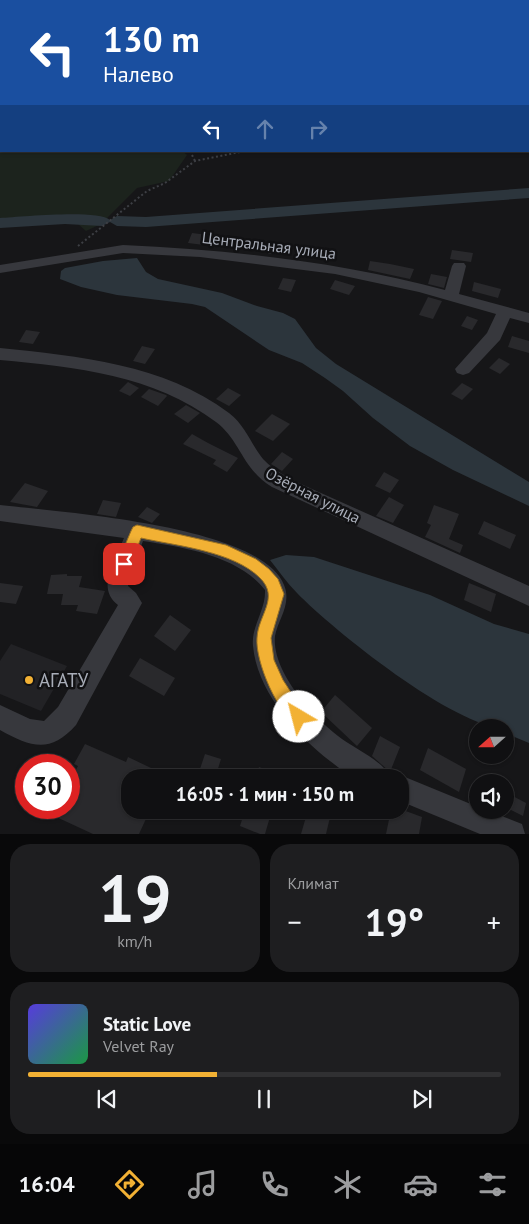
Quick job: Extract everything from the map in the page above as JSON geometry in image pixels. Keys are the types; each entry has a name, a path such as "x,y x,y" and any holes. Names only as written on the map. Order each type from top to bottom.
{"street":[{"name":"Центральная улица","path":"0,269 124,249 200,253 335,270 451,297 529,318"},
{"path":"451,297 459,266"},
{"path":"462,368 494,336 505,311"},
{"name":"Озёрная улица","path":"0,354 74,361 160,382 222,417 232,425 254,463 271,477 387,533 529,596"},
{"path":"0,513 137,531 226,551 251,563 273,583 277,594 264,638 267,660 277,686 291,708 329,746 364,769"},
{"path":"0,717 37,736 48,734 58,728 82,690 131,603 117,589 117,581 137,531"},
{"path":"409,792 512,834"}],"path":[{"path":"190,152 195,161"},
{"path":"60,258 147,191 165,183 195,161 240,152"}],"shaded area":[{"path":"0,152 183,152 187,155 169,181 137,188 101,224 86,231 69,216 0,221"},
{"path":"137,258 146,272 158,279 222,293 283,313 295,319 316,348 336,364 529,482 529,506 453,470 410,446 325,378 302,363 269,350 205,307 117,295 81,287 60,279 61,271 65,268 103,261"},
{"path":"286,555 314,557 430,595 494,624 529,634 529,743 514,737 514,719 472,719 427,695 396,674 365,652 314,609 286,581 270,560"},
{"name":"АГАТУ","path":"11,644 67,666 41,711 0,694 0,661"}],"building":[{"path":"192,233 208,235 204,245 188,243"},
{"path":"269,243 282,244 281,254 268,254"},
{"path":"452,250 473,253 471,262 450,259"},
{"path":"370,261 414,269 410,279 368,270"},
{"path":"431,274 447,277 444,288 428,284"},
{"path":"283,278 296,280 291,292 278,289"},
{"path":"335,280 355,286 349,295 330,289"},
{"path":"474,282 501,289 498,298 472,291"},
{"path":"428,297 442,301 433,319 419,315"},
{"path":"467,316 478,320 472,330 461,326"},
{"path":"26,330 40,332 33,344 19,342"},
{"path":"512,336 529,341 529,353 508,347"},
{"path":"142,346 155,349 145,364 133,361"},
{"path":"499,358 510,364 500,374 489,368"},
{"path":"128,382 139,388 130,396 119,391"},
{"path":"462,383 473,389 462,400 451,394"},
{"path":"228,388 241,395 229,406 216,399"},
{"path":"149,389 167,396 158,406 141,397"},
{"path":"186,405 200,413 188,423 174,414"},
{"path":"272,414 290,424 273,441 255,431"},
{"path":"192,434 238,458 227,472 213,464 216,460 183,444"},
{"path":"282,452 293,459 282,471 271,464"},
{"path":"384,472 399,480 390,493 375,486"},
{"path":"25,483 48,491 37,507 10,502"},
{"path":"389,497 404,505 393,523 376,516"},
{"path":"103,500 121,503 116,517 97,514"},
{"path":"434,505 459,514 449,539 463,545 460,553 425,537 431,525 427,523"},
{"path":"147,507 160,514 152,523 138,517"},
{"path":"484,521 516,535 510,549 478,534"},
{"path":"67,574 67,576 82,576 79,587 105,591 97,614 76,611 78,605 61,605 63,594 47,594 51,575"},
{"path":"0,583 23,586 16,604 0,602"},
{"path":"469,583 496,594 491,612 464,600"},
{"path":"170,615 191,630 175,651 154,636"},
{"path":"140,658 175,678 164,696 129,676"},
{"path":"335,695 372,728 357,746 321,712"},
{"path":"380,736 400,747 391,769 387,769 372,756"},
{"path":"85,744 126,762 128,757 153,769 121,769 121,819 146,819 139,834 93,834 61,819 80,819 80,754"},
{"path":"428,748 466,769 459,792 420,770"},
{"path":"205,754 221,759 218,769 200,769"},
{"path":"514,797 526,803 523,816 514,812"},
{"path":"409,812 422,817 419,834 386,834 389,819 409,819"},
{"path":"242,819 269,819 265,834 260,834 240,826"},
{"path":"305,819 330,819 326,834 301,834"}],"waterway":[{"path":"117,221 146,222 529,193"},
{"path":"0,223 65,219 102,221"}],"place":[{"name":"АГАТУ","path":"29,680"}],"route":[{"path":"124,564 137,531 184,540 226,551 251,563 264,573 273,583 277,594 264,638 267,660 277,686 299,717"}]}
